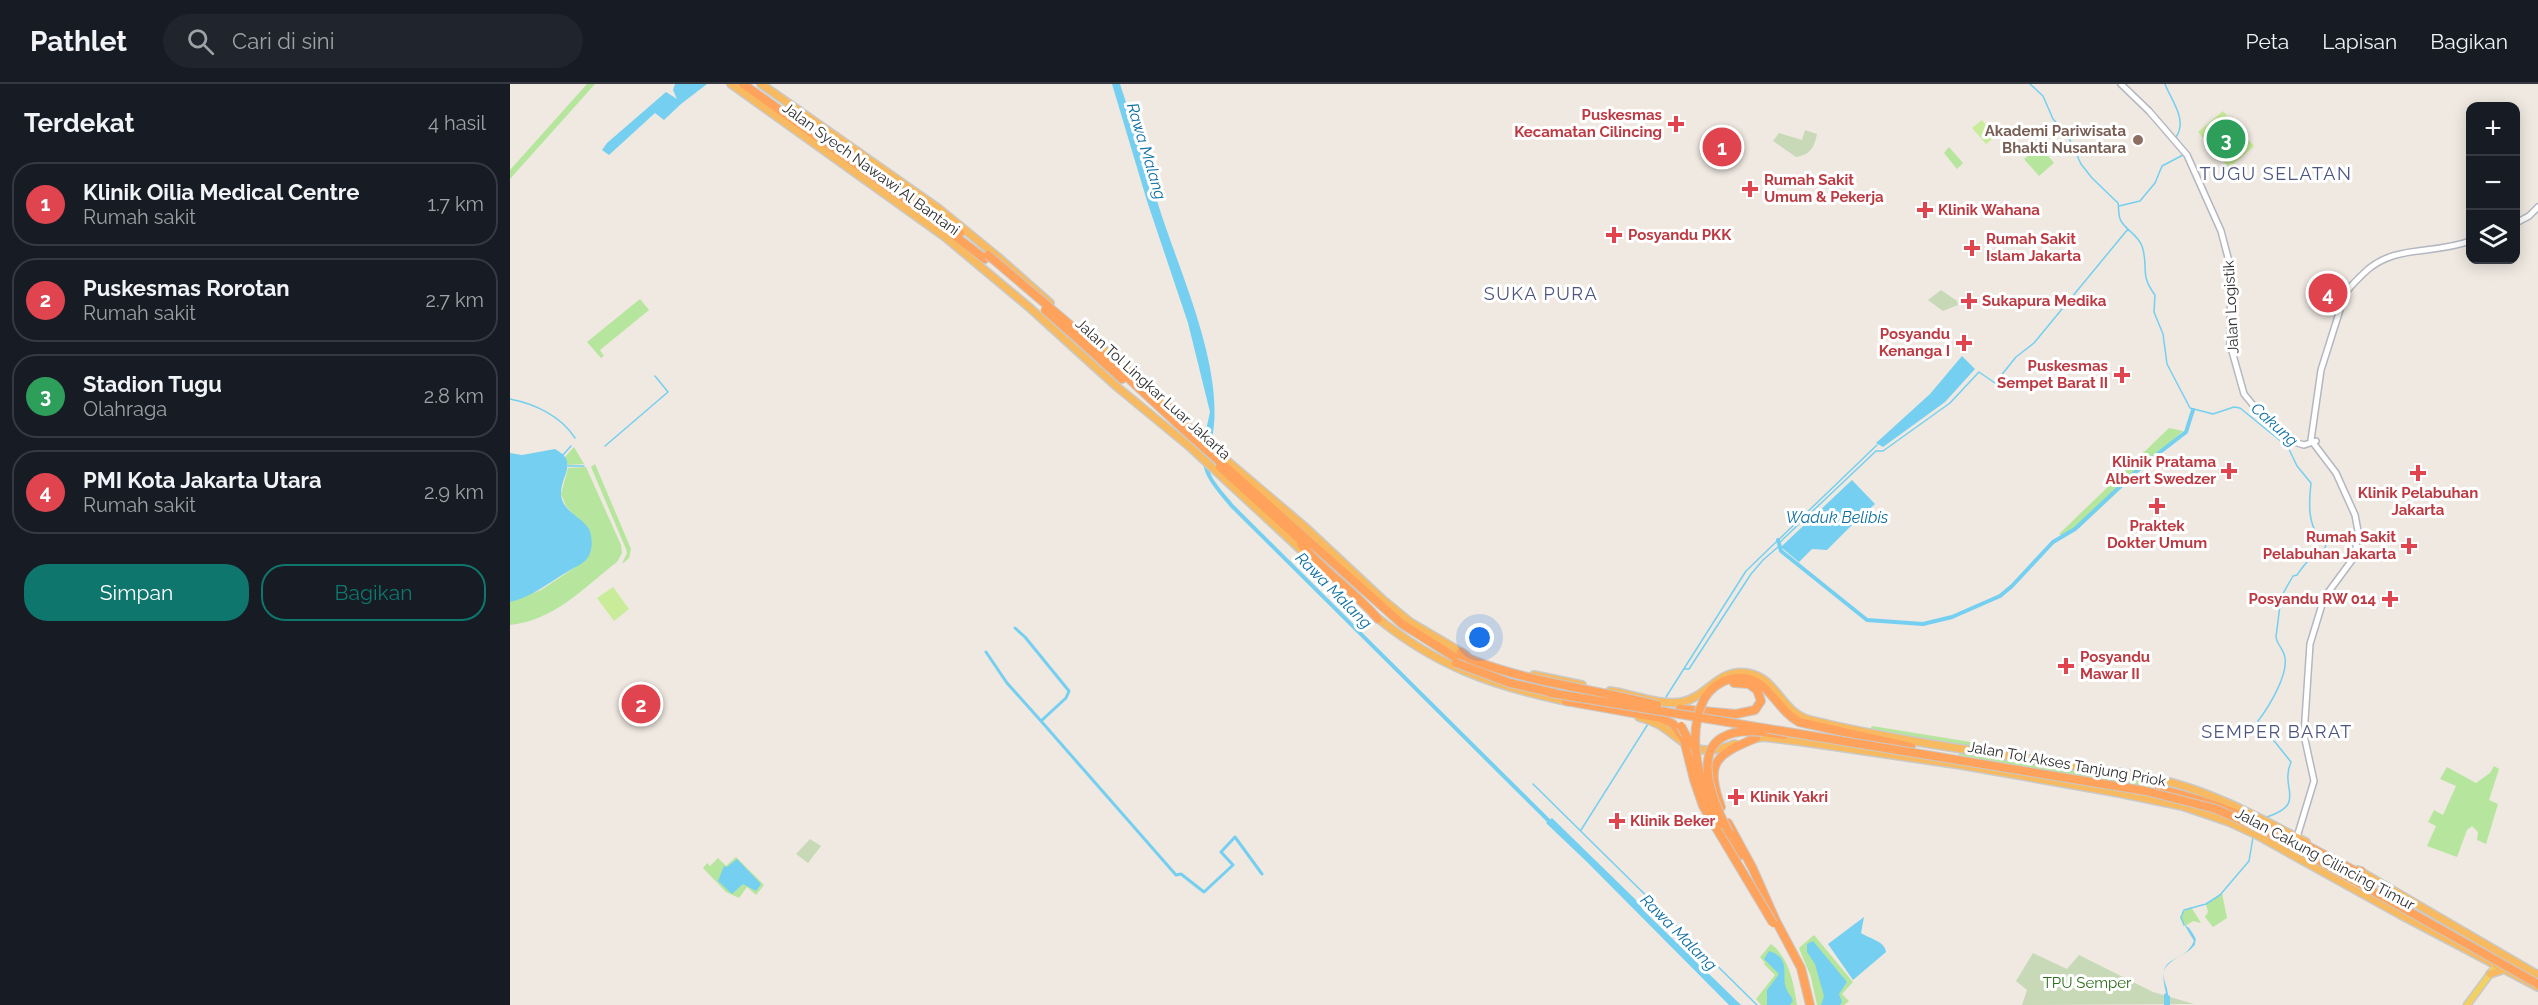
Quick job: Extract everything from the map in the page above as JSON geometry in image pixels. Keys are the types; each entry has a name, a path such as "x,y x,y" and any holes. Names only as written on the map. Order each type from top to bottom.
{"highway":[{"name":"Jalan Syech Nawawi Al Bantani","path":"731,84 923,220 1033,312 1116,386 1239,471 1401,615 1461,652 1504,669 1658,700 1680,702 1695,697 1723,677 1735,673 1748,673 1768,682 1789,708 1805,719 1963,749 2168,782 2205,794 2260,818 2296,840 2361,871 2538,977"},
{"name":"Jalan Tol Lingkar Luar Jakarta","path":"743,84 986,257"},
{"name":"Jalan Tol Lingkar Luar Jakarta","path":"751,84 933,212 1080,337 1399,627 1424,645 1456,663 1492,677 1550,693"},
{"name":"Jalan Syech Nawawi Al Bantani","path":"761,84 938,208 998,257 1164,402 1229,482 1316,565"},
{"path":"1033,312 1030,305 1033,298 1038,295 1045,298"},
{"name":"Jalan Tol Lingkar Luar Jakarta","path":"1194,441 1266,500 1341,571 1420,637 1456,658 1550,693"},
{"path":"1266,500 1317,541"},
{"path":"1293,533 1312,557 1370,609 1378,619"},
{"name":"Jalan Cakung Cilincing Timur","path":"1316,565 1405,641 1469,674 1550,693 1564,701 1647,719 1682,743 1698,750 1719,750 1756,738 1804,741 1961,765 2173,803 2252,832 2398,914 2454,941 2484,959"},
{"path":"1461,652 1470,659 1513,675 1619,695 1658,705"},
{"path":"1551,678 1550,693 1593,704 1658,714 1678,724 1689,740 1702,795 1727,834"},
{"path":"1810,1005 1801,968 1703,787 1697,752 1701,705 1712,689 1727,680 1748,678 1766,687 1786,713 1802,724 1911,747"},
{"path":"1567,682 1560,691 1564,701 1661,718 1673,724 1681,733 1703,806 1775,922"},
{"path":"1680,709 1704,711 1715,712 1727,714 1749,713 1759,706 1761,699 1759,692 1753,686 1743,683 1721,688 1708,702 1705,711 1704,714 1703,719 1699,725"},
{"name":"Jalan Tol Akses Tanjung Priok","path":"1550,693 1658,705 2182,794 2246,817 2296,840 2538,977"},
{"name":"Jalan Tol Akses Tanjung Priok","path":"1550,693 2166,795 2216,809 2270,833 2538,986"},
{"path":"1727,834 1707,771 1709,755 1720,739 1741,731 1827,738"},
{"path":"1756,738 1728,752 1718,760 1713,775 1719,803 1797,970 1805,1005"},
{"path":"1946,763 1951,759 1952,752 1947,746"},
{"path":"1961,765 1957,758 1963,749"},
{"path":"2270,833 2274,839 2454,941"},
{"path":"2296,840 2351,869 2361,871"},
{"path":"2498,951 2484,959 2491,969 2502,970 2538,986"}],"main road":[{"name":"Jalan Logistik","path":"2121,84 2149,111 2186,153 2214,215 2229,258 2232,289 2230,344 2242,391 2258,411 2292,441 2301,444 2314,441"},
{"path":"2520,221 2538,207"},
{"path":"2296,840 2314,782 2304,735 2310,644 2325,597 2352,562 2357,549 2358,531 2355,515 2336,472 2314,441 2314,413 2321,370 2342,302 2353,283 2375,262 2392,254 2450,248 2466,242"},
{"path":"2468,1005 2491,969 2498,951"},
{"path":"2463,1005 2491,969"}],"green space":[{"path":"587,84 595,84 510,179 510,170"},
{"path":"2223,111 2254,146 2229,168 2198,132"},
{"path":"1982,120 1995,137 1986,144 1972,128"},
{"path":"1805,130 1817,134 1811,150 1805,155 1796,157 1773,141 1779,133 1802,140"},
{"path":"1949,147 1963,163 1957,169 1944,153"},
{"path":"2041,147 2054,163 2039,176 2024,159"},
{"path":"1941,290 1957,301 1958,305 1943,311 1928,300"},
{"path":"640,299 649,310 600,350 604,356 601,358 587,342"},
{"path":"2169,428 2183,431 2079,528 2063,536 2059,534"},
{"path":"574,447 584,464 568,465 565,457"},
{"path":"595,464 631,549 629,558 622,564 627,553 626,549 591,467"},
{"path":"586,467 621,545 622,553 617,562 567,602 541,617 510,625 510,602 541,590 577,566 573,514 566,506 561,494 568,468"},
{"path":"613,587 629,609 614,621 597,598"},
{"path":"1872,726 1989,745 1988,752 2168,782 2252,813 2182,794 1958,755 1960,752 1869,732"},
{"path":"2494,766 2499,769 2489,800 2498,804 2486,844 2477,840 2478,832 2472,826 2467,830 2457,857 2427,846 2436,826 2428,822 2434,810 2443,815 2456,786 2440,779 2447,767 2476,783 2490,773"},
{"path":"810,839 821,846 808,863 796,854"},
{"path":"736,857 764,885 756,895 747,887 739,898 726,892 703,868 707,863 710,866 718,858 726,866"},
{"path":"2222,893 2227,918 2213,927 2205,917 2208,912 2206,904"},
{"path":"2191,907 2201,923 2193,921 2185,926 2180,918 2183,912"},
{"path":"1814,935 1853,982 1842,994 1849,1001 1844,1005 1817,1005 1811,977 1799,948"},
{"path":"1771,944 1786,963 1797,1005 1761,1005 1756,999 1775,975 1760,957"},
{"name":"TPU Semper","path":"2033,953 2067,969 2079,955 2153,992 2194,1004 2022,1005 2027,990 2016,981"}],"water":[{"path":"675,84 707,84 664,120 655,113 609,155 602,150 607,143 666,92 677,99 673,90"},
{"path":"1112,84 1120,84 1148,163 1158,204 1207,352 1215,412 1212,439 1205,435 1210,412 1188,323 1147,201"},
{"path":"1962,356 1975,369 1945,402 1883,447 1876,443 1930,394"},
{"path":"555,449 566,459 567,464 561,493 562,499 568,509 589,529 592,541 590,553 579,565 533,593 510,602 510,453 522,455"},
{"name":"Waduk Belibis","path":"1852,480 1875,504 1863,515 1857,517 1855,522 1827,550 1812,549 1799,562 1782,548 1783,545"},
{"path":"1552,818 1741,1005 1729,1005 1546,823"},
{"path":"737,859 761,884 756,891 743,884 732,894 718,881 724,866 727,867"},
{"path":"1864,917 1861,933 1883,945 1886,952 1853,980 1828,944"},
{"path":"2184,924 2193,933 2195,941 2193,946 2188,951 2168,965 2164,971 2167,965 2171,961 2189,949 2194,941"},
{"path":"1813,941 1847,982 1839,994 1842,1002 1840,1005 1821,1005 1824,996 1815,964 1807,952 1807,944"},
{"path":"1769,951 1781,958 1783,963 1785,983 1793,1001 1790,1005 1767,1005 1767,990 1779,974 1764,959"},
{"path":"2164,976 2170,996 2170,1005 2164,1005 2164,994 2166,993"}],"waterway":[{"name":"Cakung","path":"2030,84 2043,96 2053,119 2068,136 2081,164 2118,203 2121,221 2142,246 2147,281 2155,295 2154,312 2163,334 2167,364 2190,408 2213,414 2234,407 2240,408 2288,447 2297,466 2311,483 2312,524 2320,537 2327,541 2323,554 2311,559 2297,575 2293,576 2281,597 2276,637 2284,655 2285,665 2276,691 2258,721 2258,728 2275,742 2291,762 2288,772 2290,794 2286,806 2267,817"},
{"path":"2165,84 2179,117 2180,124 2176,137 2186,151"},
{"path":"2119,206 2140,201 2155,183 2162,166 2183,155"},
{"path":"1779,543 1876,451 1883,451 1950,403 1979,372 1995,383 2016,357 2034,343 2128,229"},
{"path":"605,446 668,392 655,376"},
{"path":"510,399 547,412 562,423 575,438"},
{"path":"1778,540 1781,551 1867,620 1923,624 1952,617 2000,596 2012,586 2053,542 2075,529 2142,466 2186,432 2193,410"},
{"path":"1666,697 1746,571 1877,445"},
{"path":"563,455 571,446"},
{"name":"Rawa Malang","path":"1205,450 1204,458 1208,473 1232,506 1551,823"},
{"path":"568,466 584,466"},
{"path":"1779,545 1783,547"},
{"path":"1685,669 1689,669 1751,574 1778,547"},
{"path":"1015,628 1069,691 1066,698 1041,721 1176,875 1181,874 1204,892 1233,865 1221,852 1235,837 1262,874"},
{"path":"986,652 1007,683 1041,721"},
{"path":"1581,830 1648,724"},
{"path":"1533,784 1757,1005"},
{"name":"Cakung","path":"2184,925 2181,917 2184,910 2206,904 2220,895 2249,861 2253,837"},
{"name":"Cakung","path":"2188,928 2195,939 2194,945"}],"place":[{"name":"Puskesmas Kecamatan Cilincing","path":"1676,124"},
{"name":"Stadion Tugu","path":"2226,139"},
{"name":"Akademi Pariwisata Bhakti Nusantara","path":"2138,140"},
{"name":"Klinik Oilia Medical Centre","path":"1722,147"},
{"name":"Rumah Sakit Umum & Pekerja","path":"1750,189"},
{"name":"Klinik Wahana","path":"1925,210"},
{"name":"Posyandu PKK","path":"1614,235"},
{"name":"Rumah Sakit Islam Jakarta","path":"1972,248"},
{"name":"PMI Kota Jakarta Utara","path":"2328,293"},
{"name":"Sukapura Medika","path":"1969,301"},
{"name":"Posyandu Kenanga I","path":"1964,343"},
{"name":"Puskesmas Sempet Barat II","path":"2122,375"},
{"name":"Klinik Pratama Albert Swedzer","path":"2229,471"},
{"name":"Klinik Pelabuhan Jakarta","path":"2418,473"},
{"name":"Praktek Dokter Umum","path":"2157,506"},
{"name":"Rumah Sakit Pelabuhan Jakarta","path":"2409,546"},
{"name":"Posyandu RW 014","path":"2390,599"},
{"name":"Posyandu Mawar II","path":"2066,666"},
{"name":"Puskesmas Rorotan","path":"641,704"},
{"name":"Klinik Yakri","path":"1736,797"},
{"name":"Klinik Beker","path":"1617,821"}],"district":[{"name":"TUGU SELATAN","path":"2276,174"},
{"name":"SUKA PURA","path":"1541,294"},
{"name":"SEMPER BARAT","path":"2277,732"}]}
